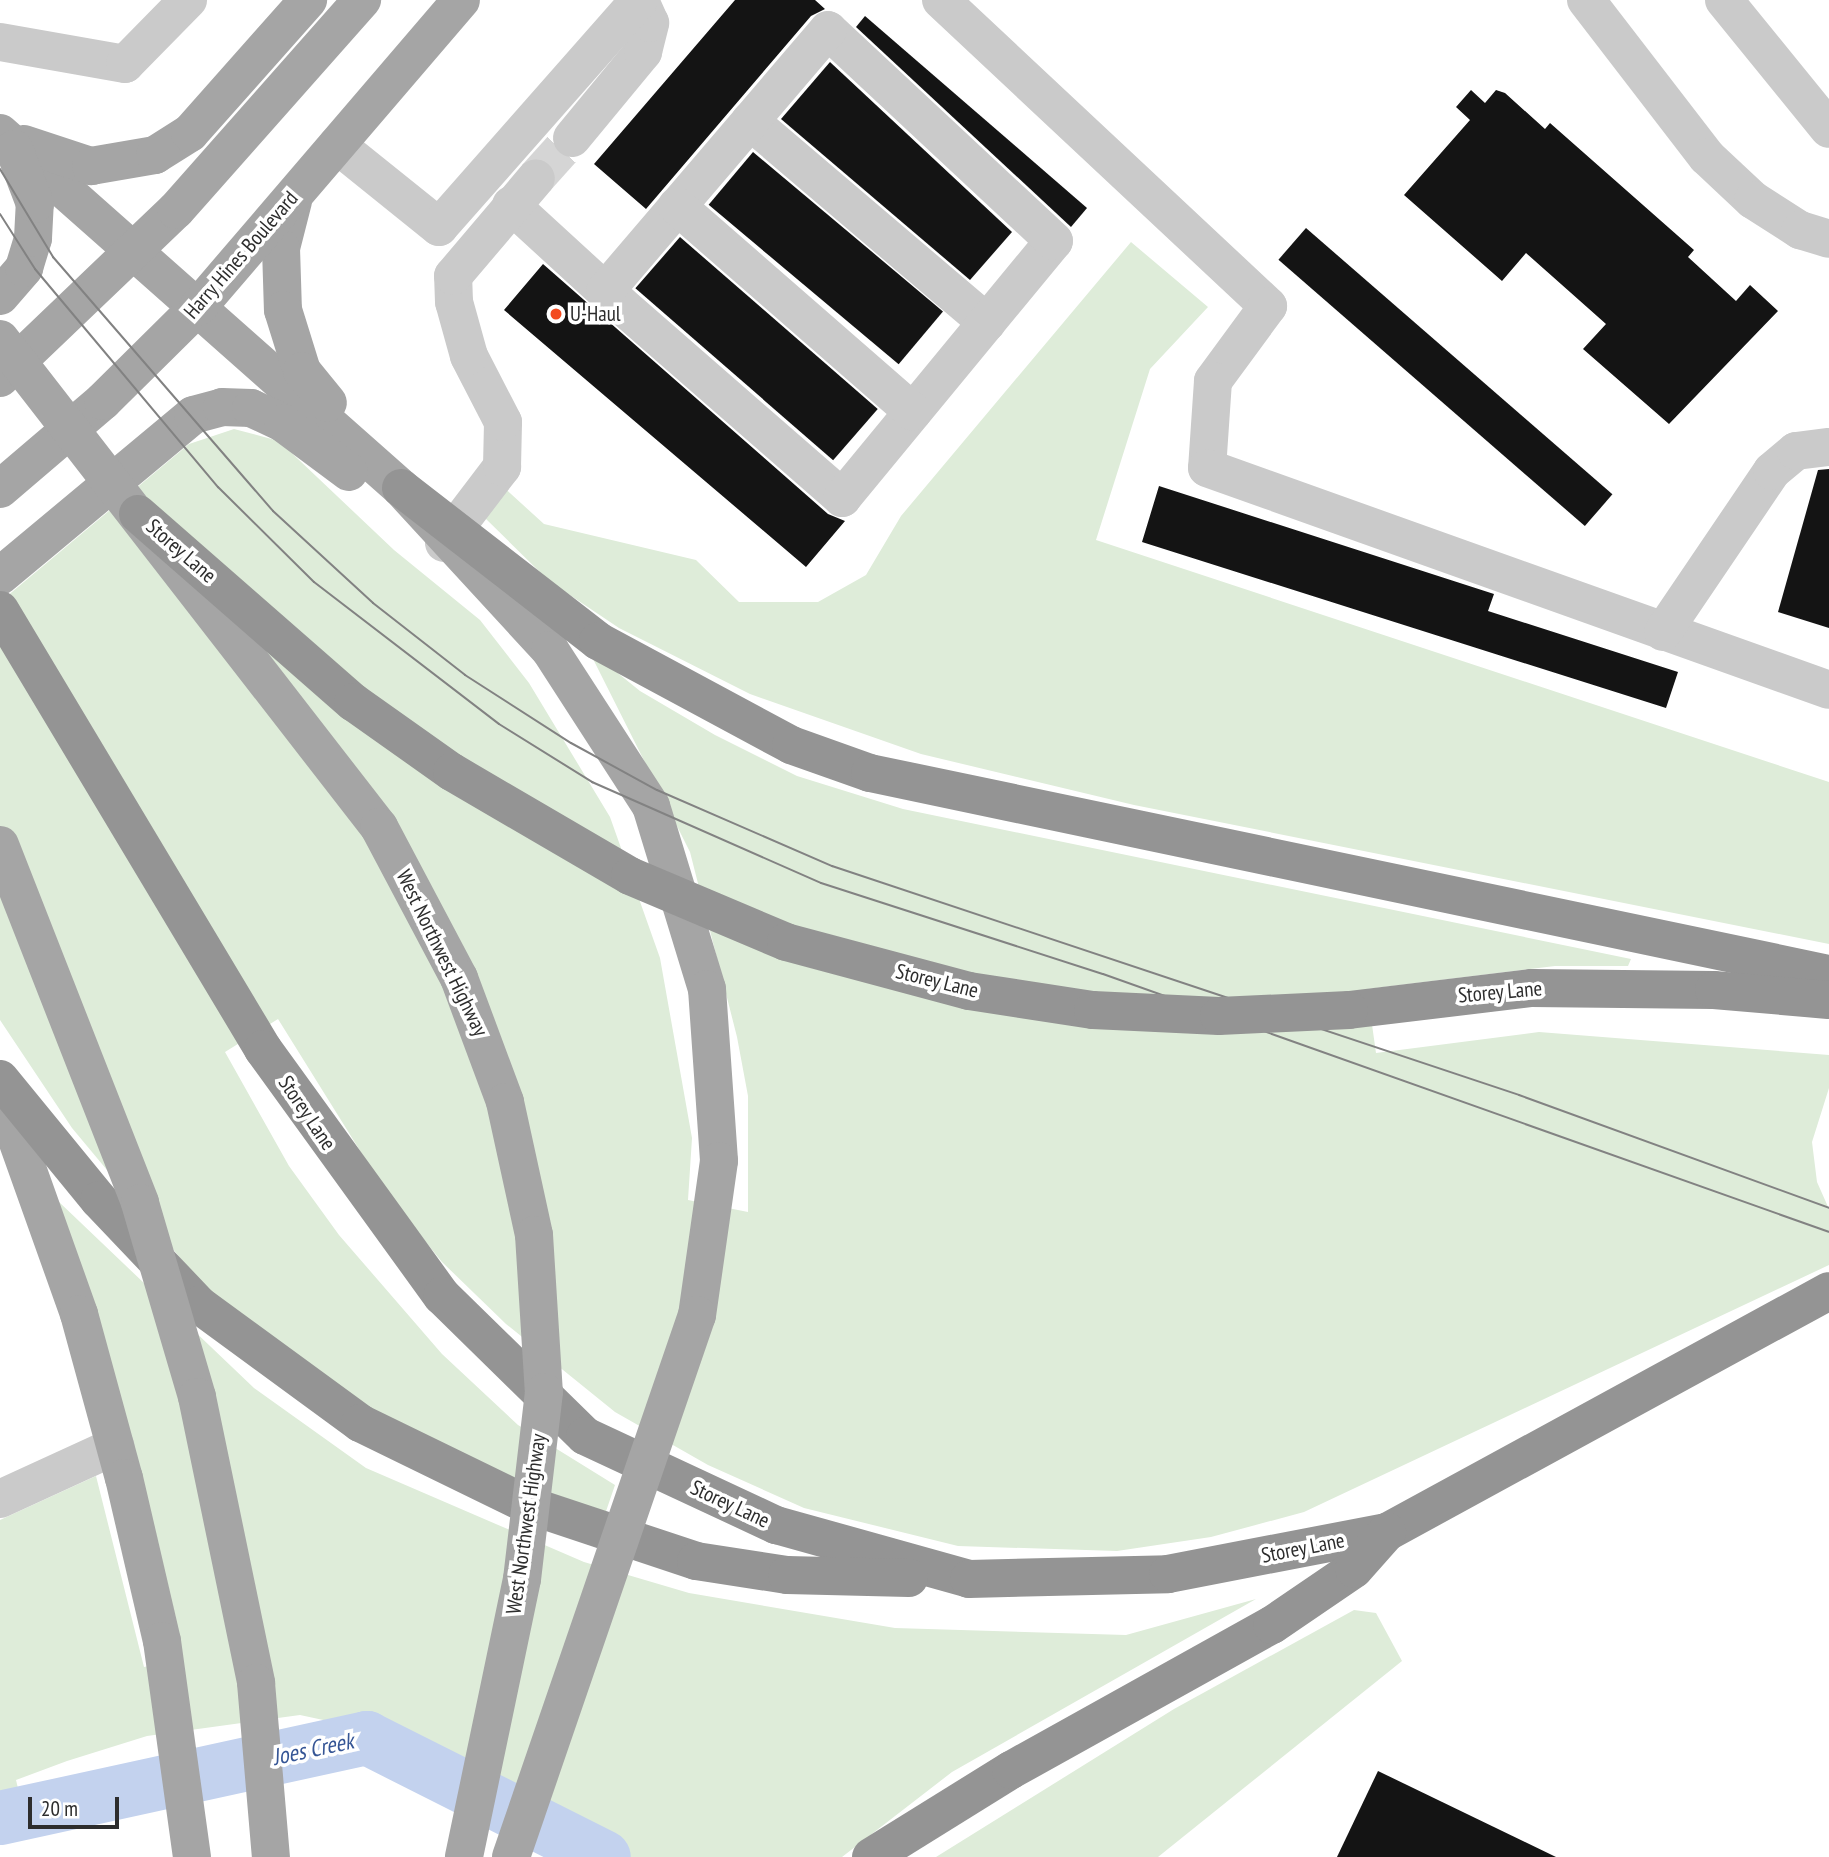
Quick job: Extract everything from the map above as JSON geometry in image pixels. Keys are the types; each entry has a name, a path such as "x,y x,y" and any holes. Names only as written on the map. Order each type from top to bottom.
{"highway":[{"path":"392,481 453,544 598,641 670,685 791,745 870,773 1829,974"},
{"name":"Storey Lane","path":"138,514 353,702 452,772 630,876 786,942 969,991 1093,1010 1219,1016 1349,1010 1532,988 1714,990 1829,1000"},
{"name":"Storey Lane","path":"0,610 263,1049 442,1296 585,1436 776,1525 970,1580 1168,1574 1387,1532 1829,1291"},
{"path":"0,1079 99,1200 199,1305 360,1423 528,1504 696,1561 787,1575 970,1580"},
{"path":"871,1857 1010,1770 1272,1625 1354,1569 1387,1532"}],"main road":[{"path":"4,136 91,166 155,155 190,133 308,0"},
{"name":"Harry Hines Boulevard","path":"0,489 103,401 198,307 461,0"},
{"path":"0,378 134,250 341,8"},
{"path":"4,136 392,481"},
{"path":"0,296 24,268 33,238 35,204 4,136"},
{"path":"295,194 281,260 289,334 302,371 392,481"},
{"name":"West Northwest Highway","path":"0,339 379,827 459,978 505,1102 534,1235 544,1392 522,1579 464,1857"},
{"path":"0,576 193,415 222,407 251,408 283,423 453,544 550,649 651,806 707,989 719,1161 697,1315 511,1857"},
{"path":"0,845 140,1203 197,1397 256,1684 271,1857"},
{"path":"0,1092 79,1314 116,1446 162,1641 192,1857"}],"street":[{"path":"0,42 125,64 188,0"},
{"path":"941,0 1268,306 1213,381 1206,468 1829,690"},
{"path":"1586,0 1707,157 1753,200 1829,239"},
{"path":"337,145 439,227 640,1 650,23 643,52 572,138"},
{"path":"1731,3 1829,129"},
{"path":"453,544 502,467 503,422 469,356 453,276 524,191 605,290 842,498 1054,241 828,30 605,290"},
{"path":"750,121 987,323"},
{"path":"677,206 913,412"},
{"path":"1663,632 1772,471 1796,451 1829,447"},
{"path":"0,1499 116,1446"}],"green space":[{"path":"1131,242 1208,307 1150,369 1096,540 1829,782 1829,944 1134,805 921,754 750,694 619,628 549,581 485,518 500,484 544,524 696,560 739,602 818,602 866,575 901,516"},
{"path":"234,429 279,441 394,550 480,620 529,683 610,817 660,958 692,1138 688,1200 748,1212 748,1096 737,1037 690,852 588,649 640,691 715,735 797,776 903,809 1631,959 1628,966 1555,966 1367,989 1376,1053 1539,1032 1829,1055 1829,1088 1812,1142 1817,1182 1829,1209 1829,1265 1304,1512 1211,1537 1117,1551 958,1546 804,1508 708,1465 615,1412 506,1324 442,1262 387,1194 278,1019 225,1052 289,1166 339,1235 442,1354 518,1425 615,1485 602,1523 362,1413 207,1290 72,1128 0,1020 0,602 189,444"},
{"path":"58,1201 254,1388 366,1468 584,1562 689,1593 895,1628 1126,1635 1256,1599 952,1772 842,1857 625,1857 567,1813 407,1738 300,1715 147,1736 67,1761 16,1780 24,1813 0,1818 0,1520 96,1476 144,1667 181,1659"},
{"path":"1354,1610 1376,1613 1402,1661 1158,1857 936,1857 1174,1709"}],"building":[{"path":"735,0 815,0 825,9 811,16 646,209 594,164"},
{"path":"865,16 1087,208 1071,227 856,27"},
{"path":"830,62 1012,232 970,280 781,119"},
{"path":"1471,90 1485,103 1496,90 1505,93 1545,129 1550,123 1694,250 1688,257 1736,301 1750,285 1778,311 1669,424 1583,349 1606,324 1526,253 1502,281 1404,195 1470,120 1456,107"},
{"path":"753,152 943,311 899,364 709,205"},
{"path":"1306,228 1612,494 1585,526 1278,260"},
{"path":"680,237 878,409 833,460 635,288"},
{"path":"543,264 828,514 845,521 806,567 504,310"},
{"path":"1829,469 1829,628 1778,612 1818,470"},
{"path":"1159,486 1494,594 1488,611 1678,672 1666,708 1142,542"},
{"path":"1378,1771 1556,1857 1337,1857"}],"waterway":[{"name":"Joes Creek","path":"0,1818 367,1738 604,1857"}],"tunnel":[{"path":"536,178 572,138"}],"tram line":[{"path":"0,169 53,257 273,511 373,603 465,675 571,743 657,790 832,866 1519,1095 1829,1208"},
{"path":"0,214 35,269 218,487 314,582 499,724 592,782 821,883 1103,974 1829,1232"}],"place":[{"name":"U-Haul","path":"556,314"}]}
